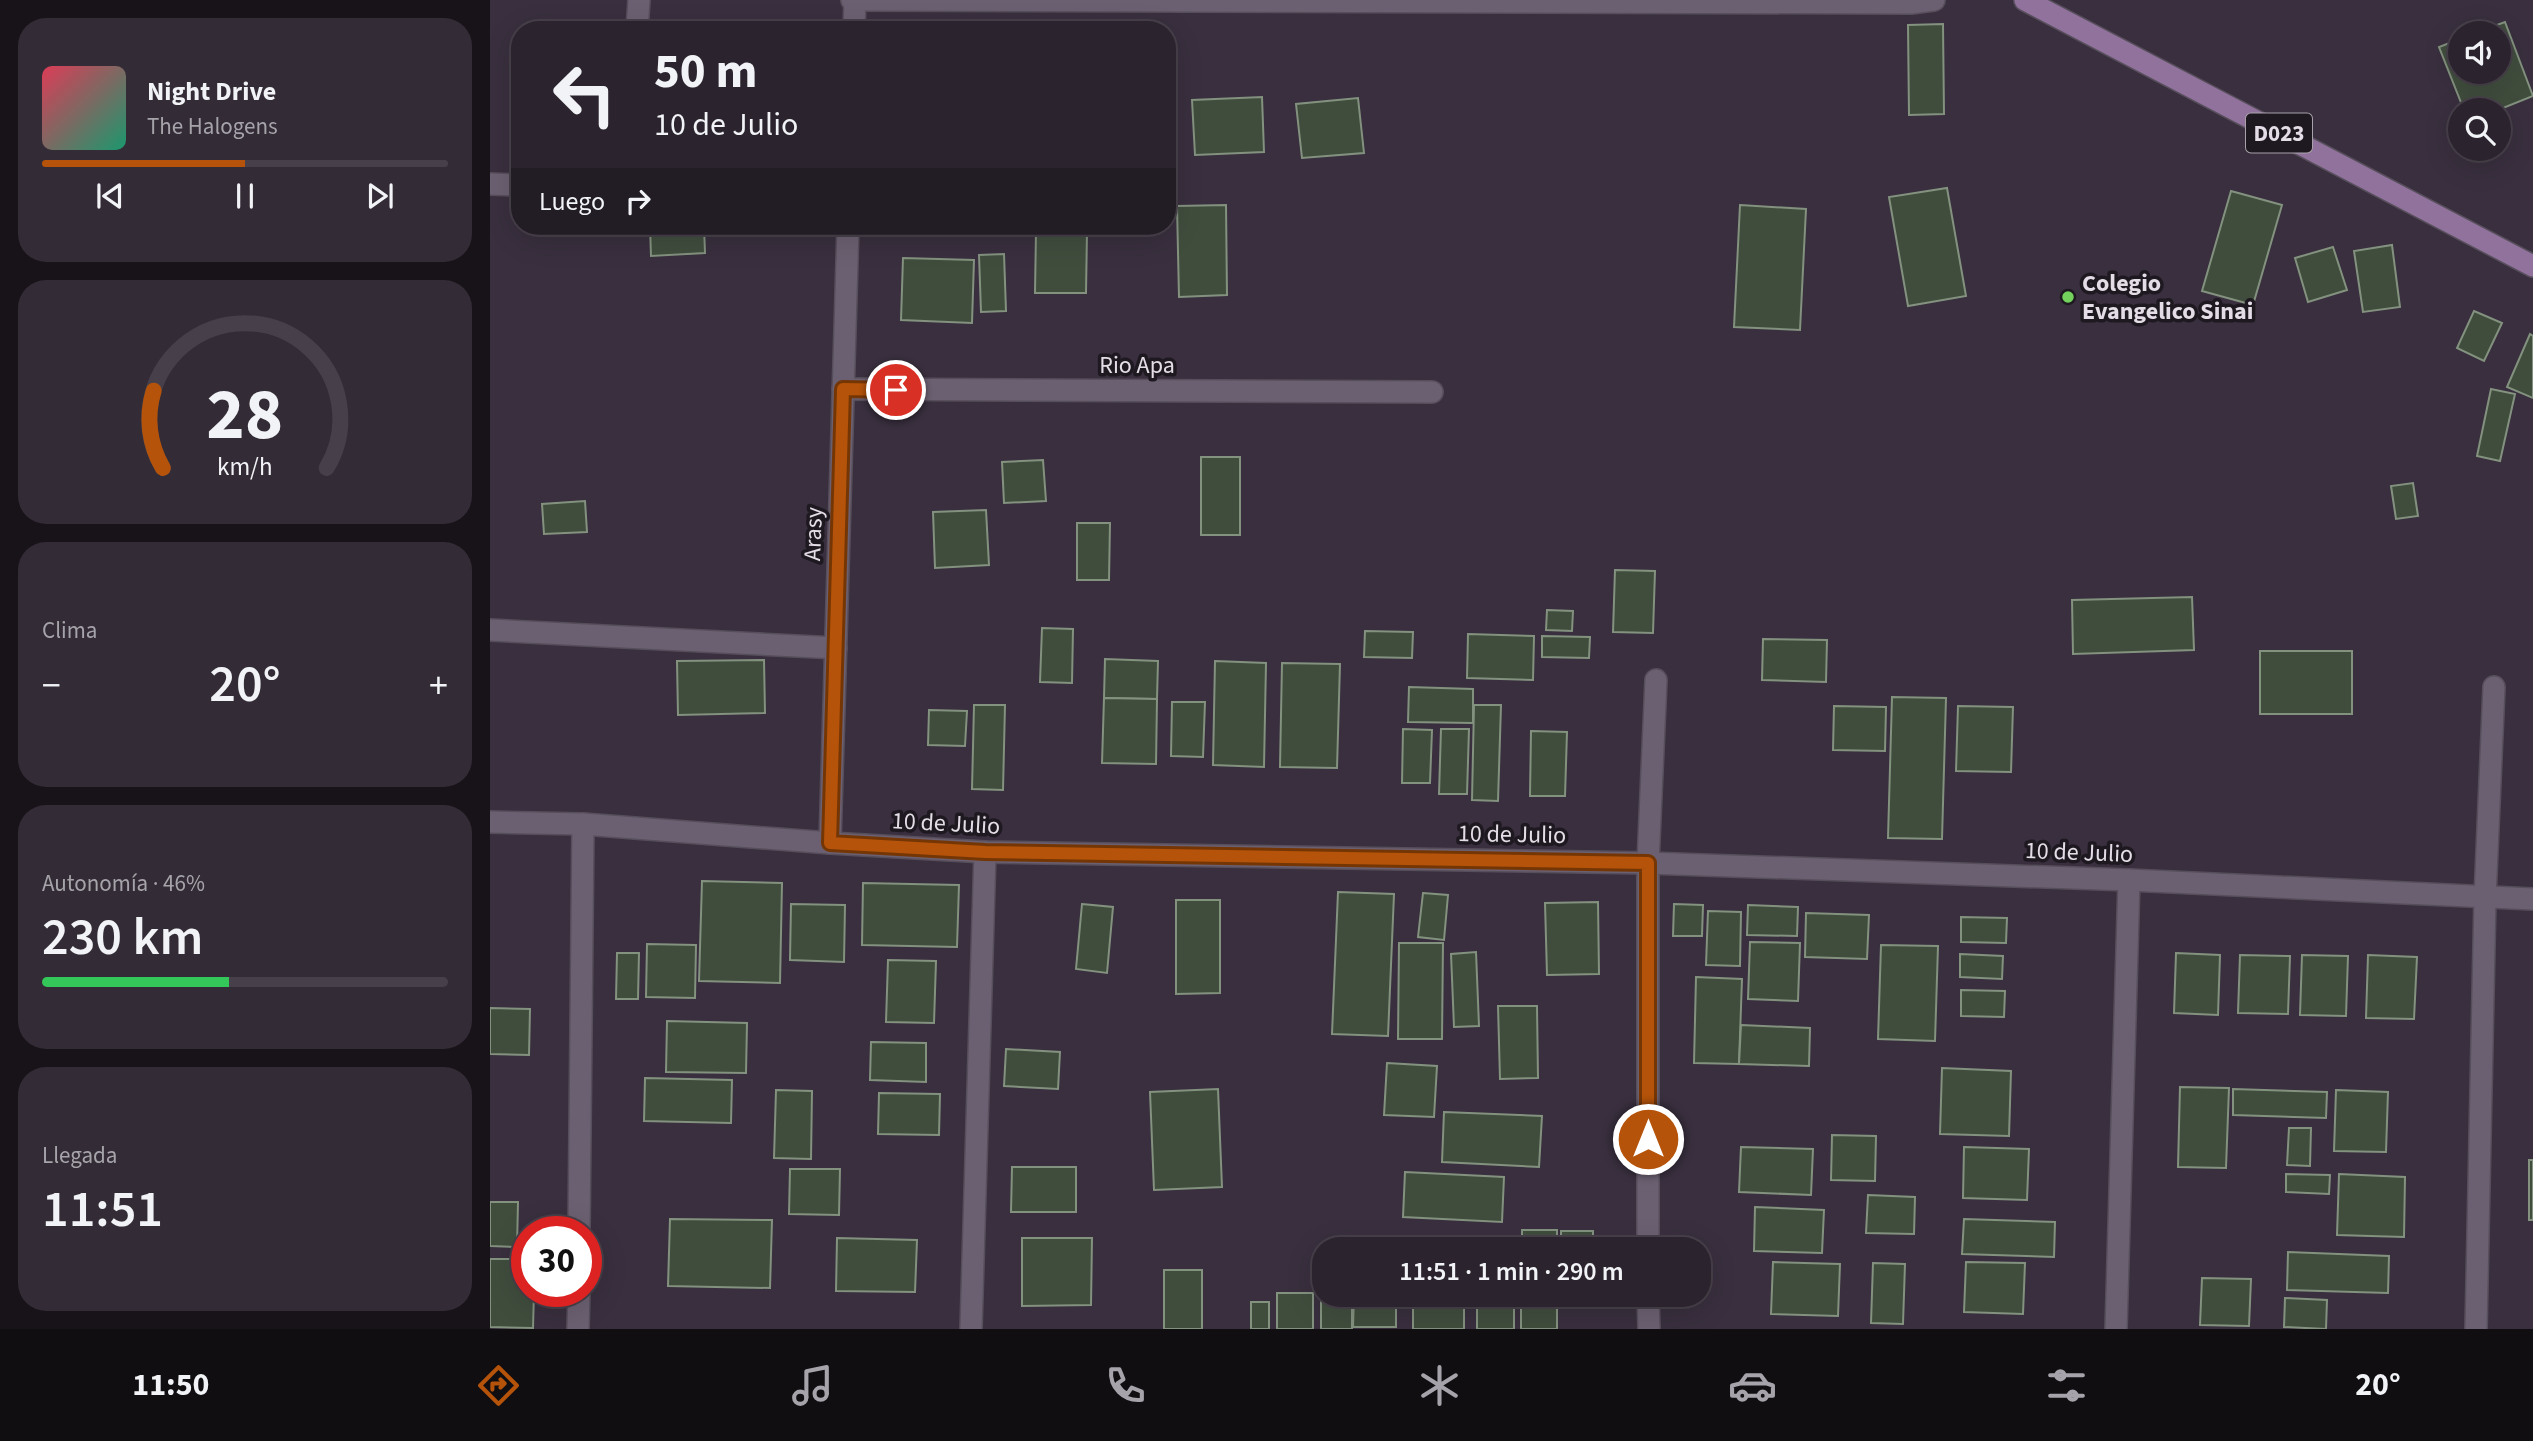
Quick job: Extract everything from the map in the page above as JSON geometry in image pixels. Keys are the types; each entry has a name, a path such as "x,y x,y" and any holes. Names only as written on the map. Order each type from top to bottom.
{"main road":[{"name":"D023","path":"2025,0 2533,266"}],"street":[{"path":"638,21 639,0"},
{"path":"854,21 853,0 1911,3 1934,0"},
{"path":"490,184 511,185"},
{"name":"Arasy","path":"830,843 848,235"},
{"name":"Rio Apa","path":"843,389 1432,392"},
{"path":"490,630 836,648"},
{"path":"1648,1237 1648,863 1656,680"},
{"path":"2476,1329 2485,898 2494,687"},
{"name":"10 de Julio","path":"490,822 583,824 985,852 1648,863 2533,898"},
{"path":"579,1216 583,824"},
{"path":"971,1329 985,852"},
{"path":"2116,1329 2130,880"},
{"path":"578,1329 579,1307"},
{"path":"1648,1307 1648,1329"}],"building":[{"path":"1943,24 1944,114 1909,115 1908,25"},
{"path":"2511,38 2533,96 2511,105 2511,98 2459,98 2454,84 2511,84"},
{"path":"2448,44 2448,70 2439,47"},
{"path":"1262,97 1264,152 1195,155 1192,100"},
{"path":"1358,98 1364,153 1302,158 1296,104"},
{"path":"1947,188 1966,296 1908,306 1889,197"},
{"path":"2231,191 2282,205 2253,305 2202,291"},
{"path":"1226,205 1227,295 1179,297 1177,206"},
{"path":"1740,205 1806,209 1800,330 1734,327"},
{"path":"650,235 704,235 705,253 651,256"},
{"path":"1036,235 1087,235 1086,293 1035,293"},
{"path":"2392,245 2400,307 2363,312 2354,251"},
{"path":"2333,247 2347,290 2308,302 2295,258"},
{"path":"1004,254 1006,311 981,312 979,255"},
{"path":"903,258 974,260 972,323 901,320"},
{"path":"2474,311 2502,323 2484,361 2457,348"},
{"path":"2530,334 2533,336 2533,398 2507,387"},
{"path":"2491,389 2515,394 2500,461 2477,456"},
{"path":"1201,457 1240,457 1240,535 1201,535"},
{"path":"1043,460 1046,501 1004,503 1002,462"},
{"path":"2413,483 2418,516 2396,519 2391,486"},
{"path":"585,501 587,532 544,534 542,504"},
{"path":"986,510 989,565 935,568 933,512"},
{"path":"1077,523 1110,523 1109,580 1077,580"},
{"path":"1615,570 1655,571 1653,633 1613,632"},
{"path":"2192,597 2194,650 2073,654 2072,600"},
{"path":"1547,610 1573,611 1572,631 1546,630"},
{"path":"1042,628 1073,629 1072,683 1040,682"},
{"path":"1365,631 1413,632 1412,658 1364,657"},
{"path":"1468,634 1534,636 1533,680 1467,678"},
{"path":"1542,636 1590,637 1589,658 1542,657"},
{"path":"1763,639 1827,640 1826,682 1762,680"},
{"path":"2260,651 2352,651 2352,714 2260,714"},
{"path":"1105,659 1158,661 1157,699 1104,698"},
{"path":"764,660 765,713 678,715 677,661"},
{"path":"1215,661 1266,663 1264,767 1213,765"},
{"path":"1282,663 1340,664 1337,768 1280,767"},
{"path":"1409,687 1473,689 1473,723 1408,722"},
{"path":"1892,697 1946,698 1942,839 1888,838"},
{"path":"1104,698 1157,699 1156,764 1102,763"},
{"path":"1172,702 1205,702 1203,757 1171,756"},
{"path":"974,705 1005,705 1003,790 972,789"},
{"path":"1474,705 1501,705 1498,801 1472,800"},
{"path":"1834,706 1886,707 1885,751 1833,750"},
{"path":"1958,706 2013,707 2011,772 1956,771"},
{"path":"929,710 967,711 965,746 928,745"},
{"path":"1403,729 1432,730 1430,783 1402,783"},
{"path":"1441,729 1469,729 1467,794 1439,794"},
{"path":"1531,731 1567,732 1565,796 1530,796"},
{"path":"702,881 782,883 780,983 699,981"},
{"path":"863,883 959,885 957,947 862,945"},
{"path":"1338,892 1394,894 1388,1036 1332,1034"},
{"path":"1423,893 1448,895 1444,940 1418,937"},
{"path":"1176,900 1220,900 1220,993 1176,994"},
{"path":"1598,902 1599,974 1547,975 1545,903"},
{"path":"791,904 845,905 844,962 790,960"},
{"path":"1082,904 1113,907 1107,973 1076,969"},
{"path":"1674,904 1703,905 1702,936 1673,936"},
{"path":"1748,905 1798,907 1797,936 1747,935"},
{"path":"1708,911 1741,912 1740,966 1706,965"},
{"path":"1806,913 1869,915 1867,959 1805,957"},
{"path":"1961,917 2007,918 2006,943 1961,942"},
{"path":"1750,942 1800,943 1798,1001 1748,999"},
{"path":"1399,943 1443,943 1442,1039 1398,1039"},
{"path":"647,944 696,945 695,998 646,997"},
{"path":"1881,945 1938,946 1935,1041 1878,1039"},
{"path":"1476,952 1479,1026 1454,1027 1451,954"},
{"path":"617,953 639,953 638,999 616,999"},
{"path":"2176,953 2220,955 2218,1015 2174,1013"},
{"path":"1960,954 2003,956 2002,979 1960,977"},
{"path":"2240,955 2290,956 2288,1014 2238,1013"},
{"path":"2302,955 2348,956 2346,1016 2300,1015"},
{"path":"2368,955 2417,957 2414,1019 2366,1018"},
{"path":"888,960 936,961 934,1023 886,1022"},
{"path":"1696,977 1742,979 1739,1064 1694,1063"},
{"path":"1961,990 2005,991 2004,1017 1961,1016"},
{"path":"1498,1006 1537,1006 1538,1078 1500,1079"},
{"path":"490,1008 530,1009 529,1055 490,1054"},
{"path":"667,1021 747,1023 746,1073 666,1072"},
{"path":"1741,1025 1810,1028 1809,1066 1739,1064"},
{"path":"871,1042 926,1043 926,1082 870,1080"},
{"path":"1006,1049 1060,1052 1058,1089 1004,1086"},
{"path":"1387,1063 1437,1066 1434,1117 1384,1115"},
{"path":"1942,1068 2011,1071 2009,1136 1940,1134"},
{"path":"645,1078 732,1080 731,1123 644,1121"},
{"path":"2180,1087 2229,1088 2226,1168 2178,1167"},
{"path":"1218,1089 1222,1187 1154,1190 1150,1092"},
{"path":"2233,1089 2327,1092 2326,1118 2233,1115"},
{"path":"776,1090 812,1091 811,1159 774,1158"},
{"path":"2336,1090 2388,1092 2386,1152 2334,1151"},
{"path":"879,1093 940,1094 939,1135 878,1134"},
{"path":"1444,1112 1542,1116 1539,1167 1442,1162"},
{"path":"2289,1128 2311,1128 2310,1166 2287,1165"},
{"path":"1832,1135 1876,1136 1875,1181 1831,1180"},
{"path":"1741,1147 1813,1149 1811,1195 1739,1192"},
{"path":"1964,1147 2029,1149 2027,1200 1963,1198"},
{"path":"2529,1160 2533,1160 2533,1220 2529,1220"},
{"path":"1012,1167 1076,1167 1076,1212 1011,1212"},
{"path":"790,1169 840,1169 839,1215 789,1214"},
{"path":"1405,1172 1504,1177 1502,1222 1403,1217"},
{"path":"2286,1174 2330,1175 2329,1194 2286,1192"},
{"path":"2339,1174 2405,1177 2404,1237 2337,1235"},
{"path":"1868,1195 1915,1197 1914,1234 1866,1233"},
{"path":"490,1202 518,1202 518,1216 511,1216 511,1247 490,1246"},
{"path":"1755,1207 1824,1210 1822,1253 1754,1251"},
{"path":"670,1219 772,1220 770,1288 668,1286"},
{"path":"1964,1219 2055,1222 2054,1257 1962,1254"},
{"path":"1522,1230 1557,1230 1557,1237 1522,1237"},
{"path":"1561,1231 1593,1231 1593,1237 1561,1237"},
{"path":"837,1238 917,1240 915,1292 836,1291"},
{"path":"1022,1238 1092,1238 1091,1305 1022,1306"},
{"path":"2288,1252 2389,1256 2388,1293 2287,1290"},
{"path":"490,1259 511,1259 511,1307 534,1307 533,1328 490,1327"},
{"path":"1773,1262 1840,1264 1838,1316 1771,1314"},
{"path":"1966,1262 2025,1263 2023,1314 1964,1312"},
{"path":"1873,1263 1905,1264 1903,1324 1871,1323"},
{"path":"1164,1270 1202,1270 1202,1329 1164,1329"},
{"path":"2202,1278 2251,1279 2249,1326 2200,1325"},
{"path":"1277,1293 1312,1293 1313,1329 1277,1329"},
{"path":"2285,1298 2327,1300 2326,1329 2284,1327"},
{"path":"1251,1302 1269,1302 1269,1329 1251,1329"},
{"path":"1321,1307 1352,1307 1352,1329 1321,1329"},
{"path":"1354,1307 1396,1307 1396,1327 1353,1327"},
{"path":"1413,1307 1464,1307 1464,1329 1413,1329"},
{"path":"1477,1307 1514,1307 1514,1329 1477,1329"},
{"path":"1521,1307 1557,1307 1557,1329 1521,1329"}],"place":[{"name":"Colegio Evangelico Sinai","path":"2068,297"}],"route":[{"path":"896,390 843,389 830,843 985,852 1648,863 1648,1139"}]}
